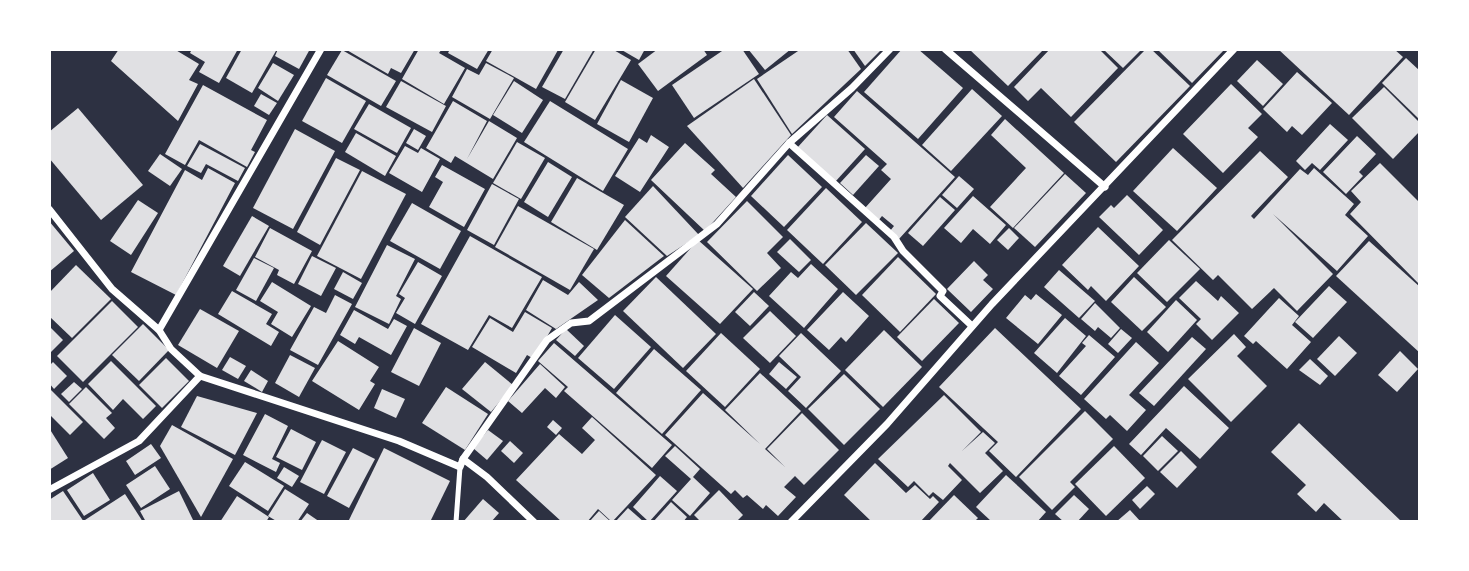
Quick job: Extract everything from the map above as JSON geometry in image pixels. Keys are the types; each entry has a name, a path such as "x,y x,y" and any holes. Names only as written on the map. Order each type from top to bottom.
{"street":[{"path":"159,330 321,49"},
{"path":"461,463 547,340 571,323 589,321 717,224 789,143 852,88 890,49"},
{"path":"945,49 1105,187"},
{"path":"791,522 887,424 972,326 1234,49"},
{"path":"789,143 894,237 903,251 943,291 940,296 972,326"},
{"path":"49,209 112,289 159,330 171,349 200,376 461,463 487,477 534,522"},
{"path":"49,490 138,441 200,376"}],"lane":[{"path":"456,522 461,463"}],"building":[{"path":"119,49 174,49 199,64 189,80 198,84 178,121 111,61"},
{"path":"192,49 238,49 219,83 199,72 205,62 190,53"},
{"path":"242,49 277,49 252,93 226,78"},
{"path":"278,49 310,49 299,69 275,56"},
{"path":"345,49 415,49 401,73 391,68 388,74"},
{"path":"419,49 442,49 439,53 465,68 444,104 402,79"},
{"path":"450,49 489,49 477,69 448,53"},
{"path":"493,49 558,50 536,89 486,61"},
{"path":"564,49 594,49 565,99 542,87"},
{"path":"596,49 612,49 631,60 595,120 565,102"},
{"path":"620,49 645,49 639,60"},
{"path":"658,49 703,49 707,55 658,91 638,64"},
{"path":"725,49 742,49 759,74 694,118 672,85"},
{"path":"748,49 791,49 765,70"},
{"path":"801,49 847,49 861,69 792,134 757,79"},
{"path":"853,49 882,49 865,66"},
{"path":"902,49 918,49 963,88 918,139 864,92"},
{"path":"969,49 1044,49 1008,86"},
{"path":"1050,49 1099,49 1118,68 1071,117 1041,88 1028,101 1014,87"},
{"path":"1103,49 1142,49 1123,68"},
{"path":"1146,49 1151,49 1190,86 1116,162 1074,122"},
{"path":"1157,49 1225,49 1192,83"},
{"path":"1278,49 1394,49 1403,57 1349,115"},
{"path":"342,50 396,81 381,106 327,75"},
{"path":"1406,58 1420,71 1420,120 1382,83"},
{"path":"1257,60 1283,84 1263,106 1237,81"},
{"path":"273,63 294,75 278,101 258,88"},
{"path":"486,63 514,78 490,119 452,97 467,69 479,75"},
{"path":"1297,72 1332,103 1302,135 1292,126 1287,132 1263,109"},
{"path":"326,78 366,101 342,143 302,121"},
{"path":"754,79 791,135 743,188 687,126"},
{"path":"621,80 653,98 629,142 597,124"},
{"path":"401,81 446,106 432,132 386,107"},
{"path":"514,81 543,100 522,133 493,115"},
{"path":"1231,84 1262,114 1248,128 1258,137 1223,173 1183,134"},
{"path":"203,85 267,120 251,150 255,152 247,167 199,140 185,165 165,154"},
{"path":"1384,87 1420,123 1420,131 1393,159 1352,118"},
{"path":"972,89 1002,116 951,171 922,145"},
{"path":"857,91 955,177 899,239 890,231 894,226 882,216 878,221 865,208 891,179 881,170 887,164 834,117"},
{"path":"261,94 277,103 269,115 254,106"},
{"path":"453,101 487,121 467,159 489,121 517,138 493,179 455,156 451,163 426,148"},
{"path":"550,101 628,149 603,191 524,142"},
{"path":"369,104 411,128 397,153 354,129"},
{"path":"78,108 143,185 101,220 49,158 49,132"},
{"path":"827,115 865,149 835,182 797,148"},
{"path":"1005,119 1064,173 1013,228 990,207 1026,168 991,135"},
{"path":"1330,124 1348,140 1320,170 1312,163 1305,170 1296,161"},
{"path":"295,129 335,151 293,229 253,208"},
{"path":"414,129 426,136 418,150 406,143"},
{"path":"356,133 396,156 385,176 345,152"},
{"path":"651,135 669,147 640,192 615,176 639,138 647,143"},
{"path":"1357,136 1376,154 1359,172 1363,176 1346,194 1323,172"},
{"path":"517,142 545,158 521,199 493,183"},
{"path":"685,143 715,170 711,174 736,197 705,231 651,180"},
{"path":"200,144 245,168 238,181 206,164 201,173 187,166"},
{"path":"405,146 418,153 421,148 440,159 422,192 389,173"},
{"path":"1173,148 1217,188 1177,231 1133,191"},
{"path":"1260,151 1288,177 1251,216 1254,219 1300,169 1308,175 1314,168 1354,204 1345,215 1368,236 1337,271 1273,214 1333,274 1297,311 1274,288 1252,309 1218,275 1213,280 1172,240"},
{"path":"160,154 182,169 170,186 148,171"},
{"path":"788,155 822,187 784,227 751,196"},
{"path":"866,155 879,166 853,195 840,183"},
{"path":"336,158 360,170 320,245 297,232"},
{"path":"548,162 572,177 548,217 524,202"},
{"path":"1380,163 1420,203 1420,285 1350,214 1361,202 1351,191"},
{"path":"442,165 485,189 464,227 429,207 443,182 435,177"},
{"path":"208,168 235,183 176,295 131,272 185,170 202,180"},
{"path":"362,171 406,194 361,279 317,256"},
{"path":"1065,174 1086,193 1035,247 1014,228"},
{"path":"959,176 974,189 957,208 942,195"},
{"path":"577,178 624,205 597,250 551,222"},
{"path":"492,184 519,199 494,245 467,230"},
{"path":"653,186 699,235 667,256 625,217"},
{"path":"826,188 862,222 823,264 787,230"},
{"path":"1127,195 1163,230 1139,255 1099,217 1111,205 1114,208"},
{"path":"973,196 1006,225 990,244 973,229 961,243 944,228"},
{"path":"940,197 955,210 923,246 908,233"},
{"path":"138,200 158,213 131,255 110,241"},
{"path":"747,201 783,237 767,253 781,268 757,291 707,242"},
{"path":"412,203 461,231 440,269 390,241"},
{"path":"518,206 594,249 570,290 495,247"},
{"path":"252,216 269,226 240,276 223,266"},
{"path":"625,220 664,256 609,298 582,275"},
{"path":"49,221 74,251 49,272"},
{"path":"866,223 898,253 856,295 825,265"},
{"path":"1098,227 1139,266 1106,301 1091,286 1088,290 1062,265"},
{"path":"270,228 312,251 294,284 277,275 279,270 255,257"},
{"path":"1009,228 1019,238 1008,250 997,240"},
{"path":"470,236 542,277 512,328 489,315 468,350 421,324"},
{"path":"790,239 811,260 799,272 777,252"},
{"path":"698,240 753,289 720,324 666,276"},
{"path":"1169,240 1200,269 1167,302 1137,273"},
{"path":"1369,241 1420,287 1420,353 1336,276"},
{"path":"387,245 415,259 396,296 401,299 389,324 355,307"},
{"path":"312,256 336,268 321,296 298,284"},
{"path":"898,257 936,294 900,332 862,295"},
{"path":"254,258 274,268 256,301 236,290"},
{"path":"974,261 988,275 983,280 993,289 971,312 947,289"},
{"path":"418,262 442,276 415,324 396,313 405,298 399,294"},
{"path":"811,264 838,289 804,328 769,296 791,272 798,278"},
{"path":"76,265 111,299 72,338 49,316 49,293"},
{"path":"1059,270 1095,301 1079,318 1044,287"},
{"path":"343,272 362,283 353,299 334,289"},
{"path":"656,277 716,334 683,368 623,311"},
{"path":"1134,277 1166,307 1142,331 1111,302"},
{"path":"543,280 568,295 579,282 598,300 556,329 526,310"},
{"path":"1196,281 1218,301 1221,296 1239,313 1212,340 1196,324 1201,319 1179,298"},
{"path":"272,282 311,306 292,337 271,324 278,312 260,301"},
{"path":"1329,286 1347,302 1313,338 1295,322"},
{"path":"232,291 272,314 266,324 279,332 271,346 218,314"},
{"path":"754,292 769,306 750,326 735,312"},
{"path":"843,292 869,316 846,342 841,337 829,350 807,330"},
{"path":"1036,294 1062,315 1038,344 1006,318 1025,295 1031,300"},
{"path":"335,295 352,304 318,365 290,350 314,307 326,313"},
{"path":"1279,298 1299,316 1292,325 1311,342 1287,369 1256,341 1253,344 1244,336"},
{"path":"934,299 959,323 922,361 897,337"},
{"path":"1176,300 1197,320 1168,352 1147,332"},
{"path":"112,301 138,327 83,382 57,356"},
{"path":"1095,303 1120,328 1111,338 1098,327 1095,331 1081,319"},
{"path":"200,309 239,331 217,368 178,345"},
{"path":"354,310 388,329 394,319 407,326 391,355 359,337 355,344 340,335"},
{"path":"770,311 796,336 770,363 743,338"},
{"path":"525,312 552,328 534,359 527,355 516,373 472,347 490,318 513,332"},
{"path":"615,315 651,347 614,389 578,358"},
{"path":"1065,318 1086,336 1057,373 1034,353"},
{"path":"143,324 169,350 139,381 112,355"},
{"path":"49,326 63,340 49,354"},
{"path":"414,328 441,343 419,386 391,372"},
{"path":"995,328 1081,409 1016,477 989,451 998,442 939,387"},
{"path":"566,329 584,346 575,356 556,340"},
{"path":"1121,329 1132,338 1118,353 1108,344"},
{"path":"884,330 922,367 883,407 845,370"},
{"path":"721,333 760,369 725,407 686,371"},
{"path":"801,333 841,371 806,408 788,391 801,377 779,356"},
{"path":"1234,334 1246,347 1237,356 1267,386 1231,422 1188,379"},
{"path":"1089,335 1115,357 1081,395 1059,376 1086,346 1082,343"},
{"path":"1339,336 1357,353 1335,376 1317,359"},
{"path":"1192,337 1206,349 1154,406 1139,393"},
{"path":"338,341 379,367 370,381 375,384 359,410 312,381"},
{"path":"1136,342 1159,363 1129,395 1146,410 1127,431 1110,415 1106,419 1084,399"},
{"path":"554,343 672,445 652,468 564,391 568,387 538,361"},
{"path":"654,349 701,390 662,434 616,393"},
{"path":"1400,351 1418,369 1397,392 1378,375"},
{"path":"290,355 315,368 299,397 275,383"},
{"path":"230,357 246,366 238,379 222,370"},
{"path":"166,358 189,381 162,408 139,385"},
{"path":"1310,359 1328,376 1320,385 1299,370"},
{"path":"111,361 156,406 143,419 123,399 113,410 88,384"},
{"path":"53,362 67,376 54,389 49,383 49,366"},
{"path":"485,362 513,385 491,412 462,389"},
{"path":"779,362 797,377 786,389 769,374"},
{"path":"540,364 565,387 556,398 545,388 522,413 508,401"},
{"path":"251,370 268,381 262,392 244,381"},
{"path":"760,373 801,411 765,449 785,467 767,449 802,413 839,450 804,485 795,476 784,487 796,497 778,516 766,505 763,509 747,495 743,498 735,490 731,494 665,435 703,393 760,444 725,410"},
{"path":"844,374 880,409 844,445 808,409"},
{"path":"74,382 82,389 69,402 61,394"},
{"path":"1184,386 1229,428 1200,459 1166,428 1141,455 1129,444"},
{"path":"86,387 112,413 106,418 115,428 104,439 69,404"},
{"path":"446,387 488,414 465,450 422,423"},
{"path":"49,388 83,422 70,435 49,414"},
{"path":"382,389 405,399 396,418 374,408"},
{"path":"944,395 981,432 962,451 983,432 995,443 985,453 1003,471 980,493 950,463 948,466 962,480 943,500 933,492 929,496 914,481 908,487 878,459"},
{"path":"197,396 257,413 235,455 181,427"},
{"path":"1085,411 1113,439 1070,482 1075,487 1052,510 1019,477"},
{"path":"265,414 288,426 272,459 280,463 276,472 243,455"},
{"path":"592,417 656,475 612,522 598,509 587,522 562,522 516,480 559,434 582,454 595,440 582,428"},
{"path":"553,420 562,428 556,435 547,427"},
{"path":"1299,423 1402,522 1344,522 1324,503 1316,512 1297,494 1306,485 1271,452"},
{"path":"172,425 233,459 201,517 160,446"},
{"path":"49,428 68,458 49,470"},
{"path":"291,429 316,442 302,470 276,457"},
{"path":"488,430 503,441 487,460 473,448"},
{"path":"1162,436 1178,451 1158,471 1143,456"},
{"path":"322,440 346,452 324,494 300,482"},
{"path":"510,441 523,453 514,463 501,451"},
{"path":"151,444 161,458 135,475 126,461"},
{"path":"675,446 700,469 693,477 710,493 690,516 672,500 691,479 665,456"},
{"path":"1114,446 1145,478 1106,516 1075,484"},
{"path":"353,448 375,459 349,508 327,496"},
{"path":"384,448 450,481 430,522 348,522"},
{"path":"1181,451 1197,467 1177,488 1160,472"},
{"path":"245,462 284,486 268,511 229,486"},
{"path":"875,463 906,493 915,485 930,499 933,496 939,502 920,522 872,522 844,495"},
{"path":"155,466 170,489 141,508 126,485"},
{"path":"284,467 299,476 292,487 277,478"},
{"path":"93,473 110,500 84,516 67,490"},
{"path":"1006,475 1046,512 1037,522 992,522 976,507"},
{"path":"660,476 677,491 649,522 633,507"},
{"path":"1147,486 1155,494 1140,509 1132,500"},
{"path":"285,489 309,504 297,522 278,522 268,516"},
{"path":"719,490 743,515 736,522 701,522 694,515"},
{"path":"63,491 84,522 49,522 49,500"},
{"path":"179,491 194,522 146,522 140,511"},
{"path":"125,494 143,522 85,520"},
{"path":"954,495 978,518 974,522 928,522"},
{"path":"1074,495 1089,509 1077,522 1064,522 1055,514"},
{"path":"237,496 269,517 266,522 220,522"},
{"path":"483,499 499,513 491,522 463,522"},
{"path":"671,502 687,517 683,522 653,522"},
{"path":"628,508 644,522 615,522"},
{"path":"1130,510 1141,522 1116,522"},
{"path":"599,511 611,522 589,522"},
{"path":"307,513 320,522 300,522"}]}
